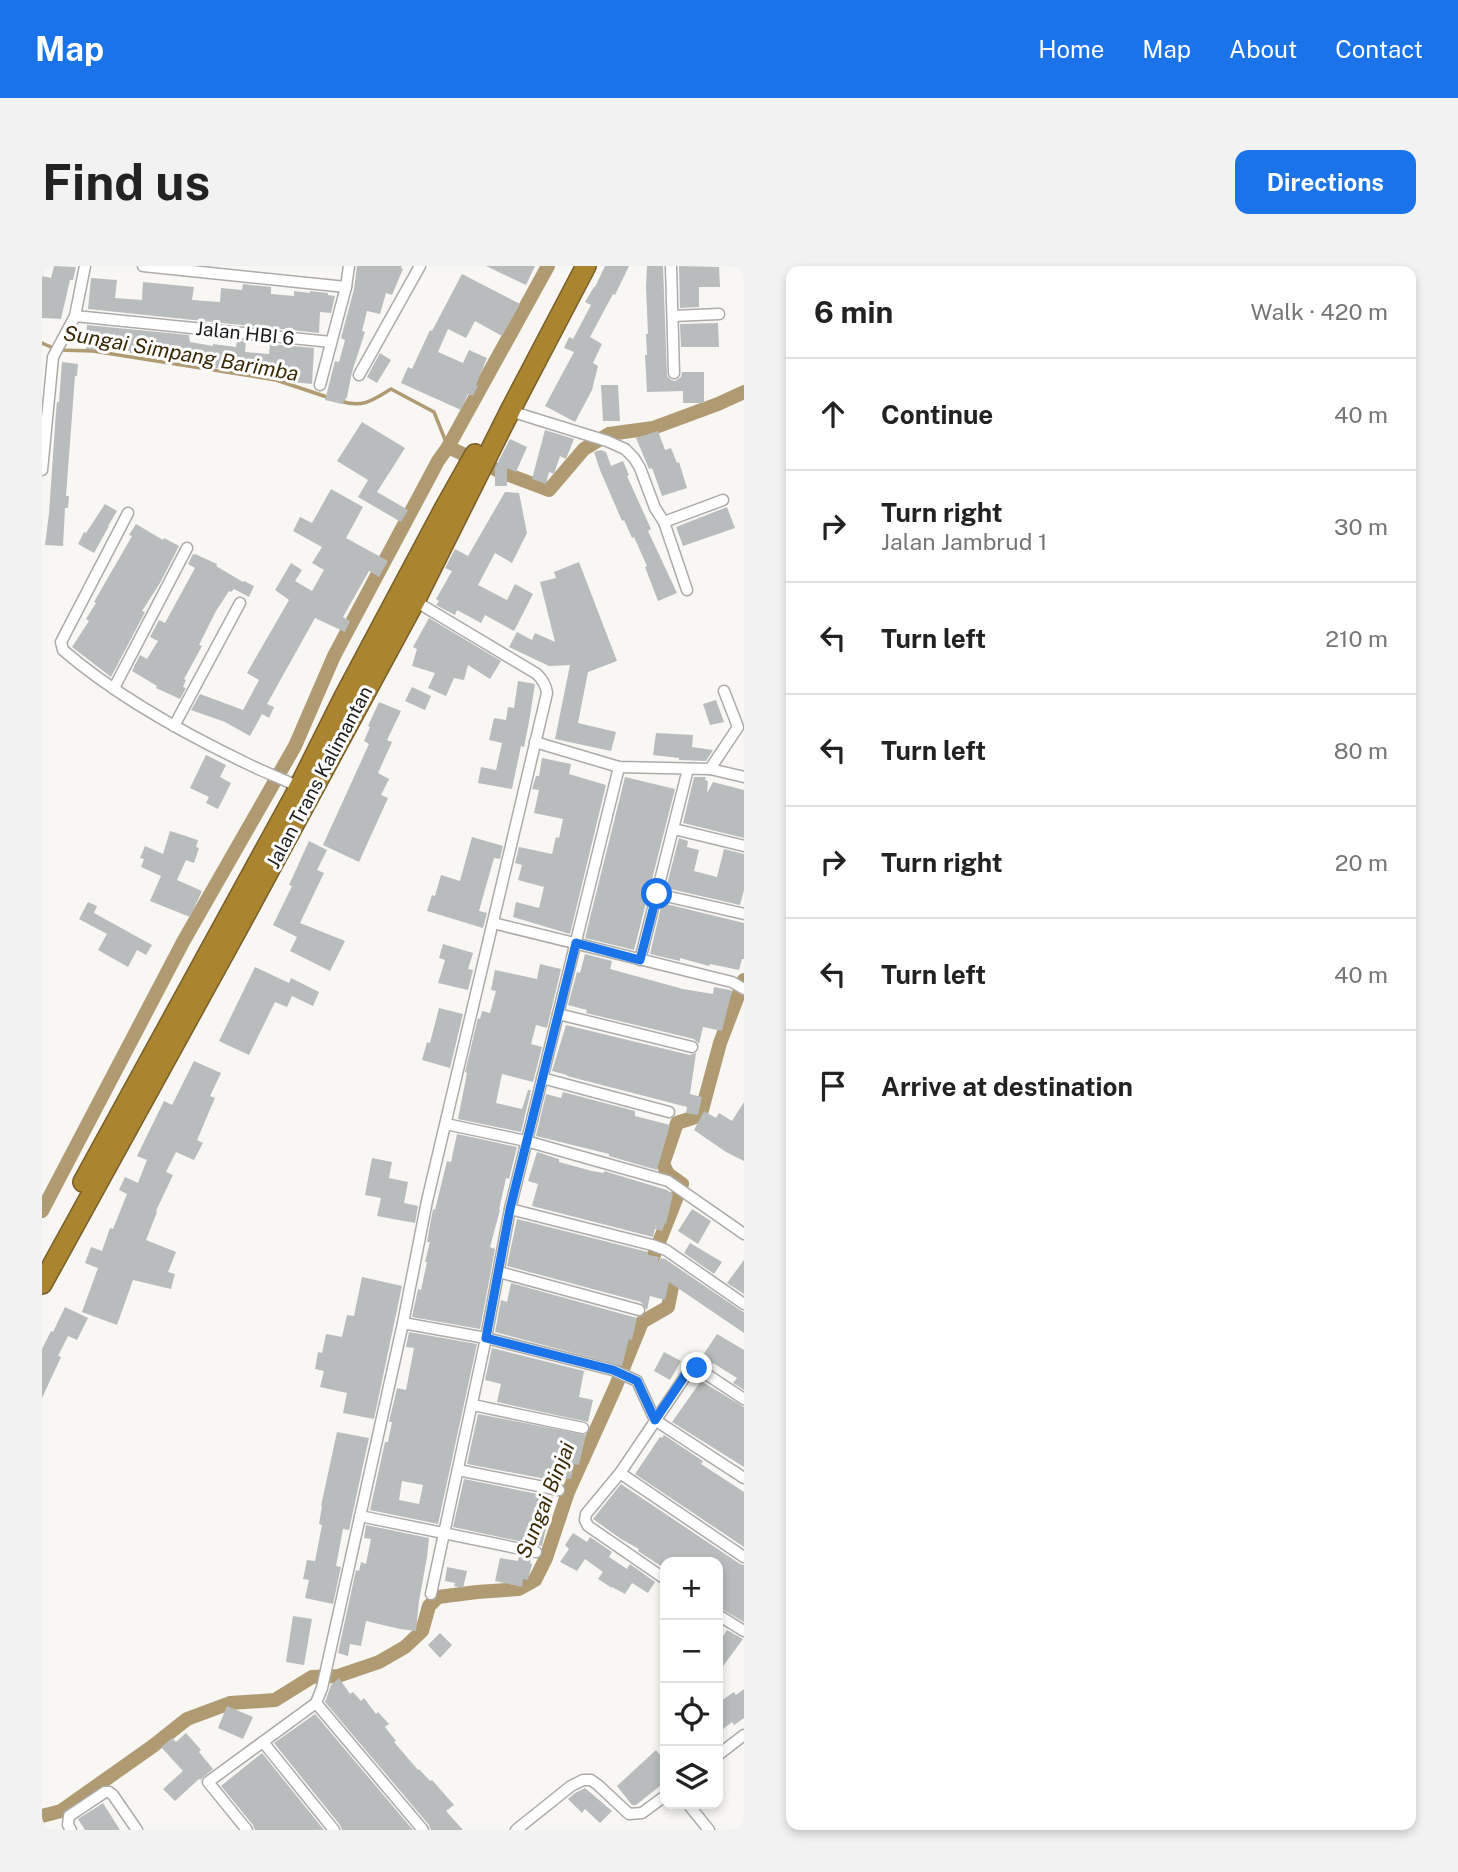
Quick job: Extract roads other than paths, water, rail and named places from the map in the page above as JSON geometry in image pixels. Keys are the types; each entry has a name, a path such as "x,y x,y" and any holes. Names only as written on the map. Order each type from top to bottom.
{"highway":[{"name":"Jalan Trans Kalimantan","path":"484,451 571,266"},
{"name":"Jalan Trans Kalimantan","path":"42,1256 343,699 484,451 510,411 586,266"},
{"name":"Jalan Trans Kalimantan","path":"42,1284 415,601 468,479"}],"street":[{"path":"42,470 52,353 75,316 85,266"},
{"path":"143,266 345,287"},
{"path":"320,385 349,266"},
{"path":"359,375 419,266"},
{"path":"671,266 674,373"},
{"path":"673,316 719,314"},
{"name":"Jalan HBI 6","path":"75,316 331,342"},
{"path":"510,411 607,441 625,449 634,458 655,508 664,522 687,590"},
{"path":"664,522 723,500"},
{"path":"128,513 61,642 63,650 114,688 174,726 296,786"},
{"path":"114,688 187,548"},
{"path":"247,1830 208,1782 316,1703 322,1688 428,1201 547,693 543,679 415,601"},
{"path":"174,726 240,603"},
{"path":"710,769 738,727 724,691"},
{"path":"535,742 619,766 710,769 744,777"},
{"path":"431,1594 486,1338 510,1209 619,766"},
{"path":"640,960 688,769"},
{"path":"674,829 744,846"},
{"path":"657,894 744,914"},
{"path":"493,923 732,982 744,989"},
{"path":"558,1014 692,1047"},
{"path":"542,1078 669,1111"},
{"path":"446,1124 526,1141 668,1181 744,1234"},
{"path":"510,1209 666,1250 744,1304"},
{"path":"499,1272 639,1310"},
{"path":"402,1323 486,1338 613,1370 637,1381 655,1420 744,1478"},
{"path":"660,1575 586,1523 586,1514 620,1473 686,1374 697,1368 744,1399"},
{"path":"472,1405 583,1428"},
{"path":"458,1469 559,1490"},
{"path":"620,1473 744,1557"},
{"path":"360,1516 536,1552"},
{"path":"723,1618 744,1631"},
{"path":"316,1703 423,1830"},
{"path":"723,1751 744,1735"},
{"path":"263,1742 334,1830"},
{"path":"516,1830 571,1786 583,1780 591,1780 598,1785 629,1814 642,1813 660,1800"},
{"path":"71,1830 68,1825 69,1816 105,1792 113,1795 137,1830"},
{"path":"692,1809 709,1830"}],"waterway":[{"path":"42,1211 183,942 295,746 334,656 438,461 548,266"},
{"name":"Sungai Simpang Barimba","path":"42,343 58,350 93,351 276,380 330,398"},
{"name":"Sungai Simpang Barimba","path":"340,401 355,404 367,402 391,389 434,412 448,447"},
{"path":"448,447 501,472 549,490 584,449 609,434 653,428 744,392"},
{"name":"Sungai Binjai","path":"42,1816 61,1811 187,1719 230,1703 275,1700 312,1677 338,1676 379,1662 405,1647 422,1631 429,1606 438,1597 519,1589 535,1580 546,1558 568,1492 642,1322 668,1307 672,1287 651,1273 650,1265 682,1184 668,1174 663,1164 677,1123 695,1117 702,1110 720,1043 744,980"}]}
